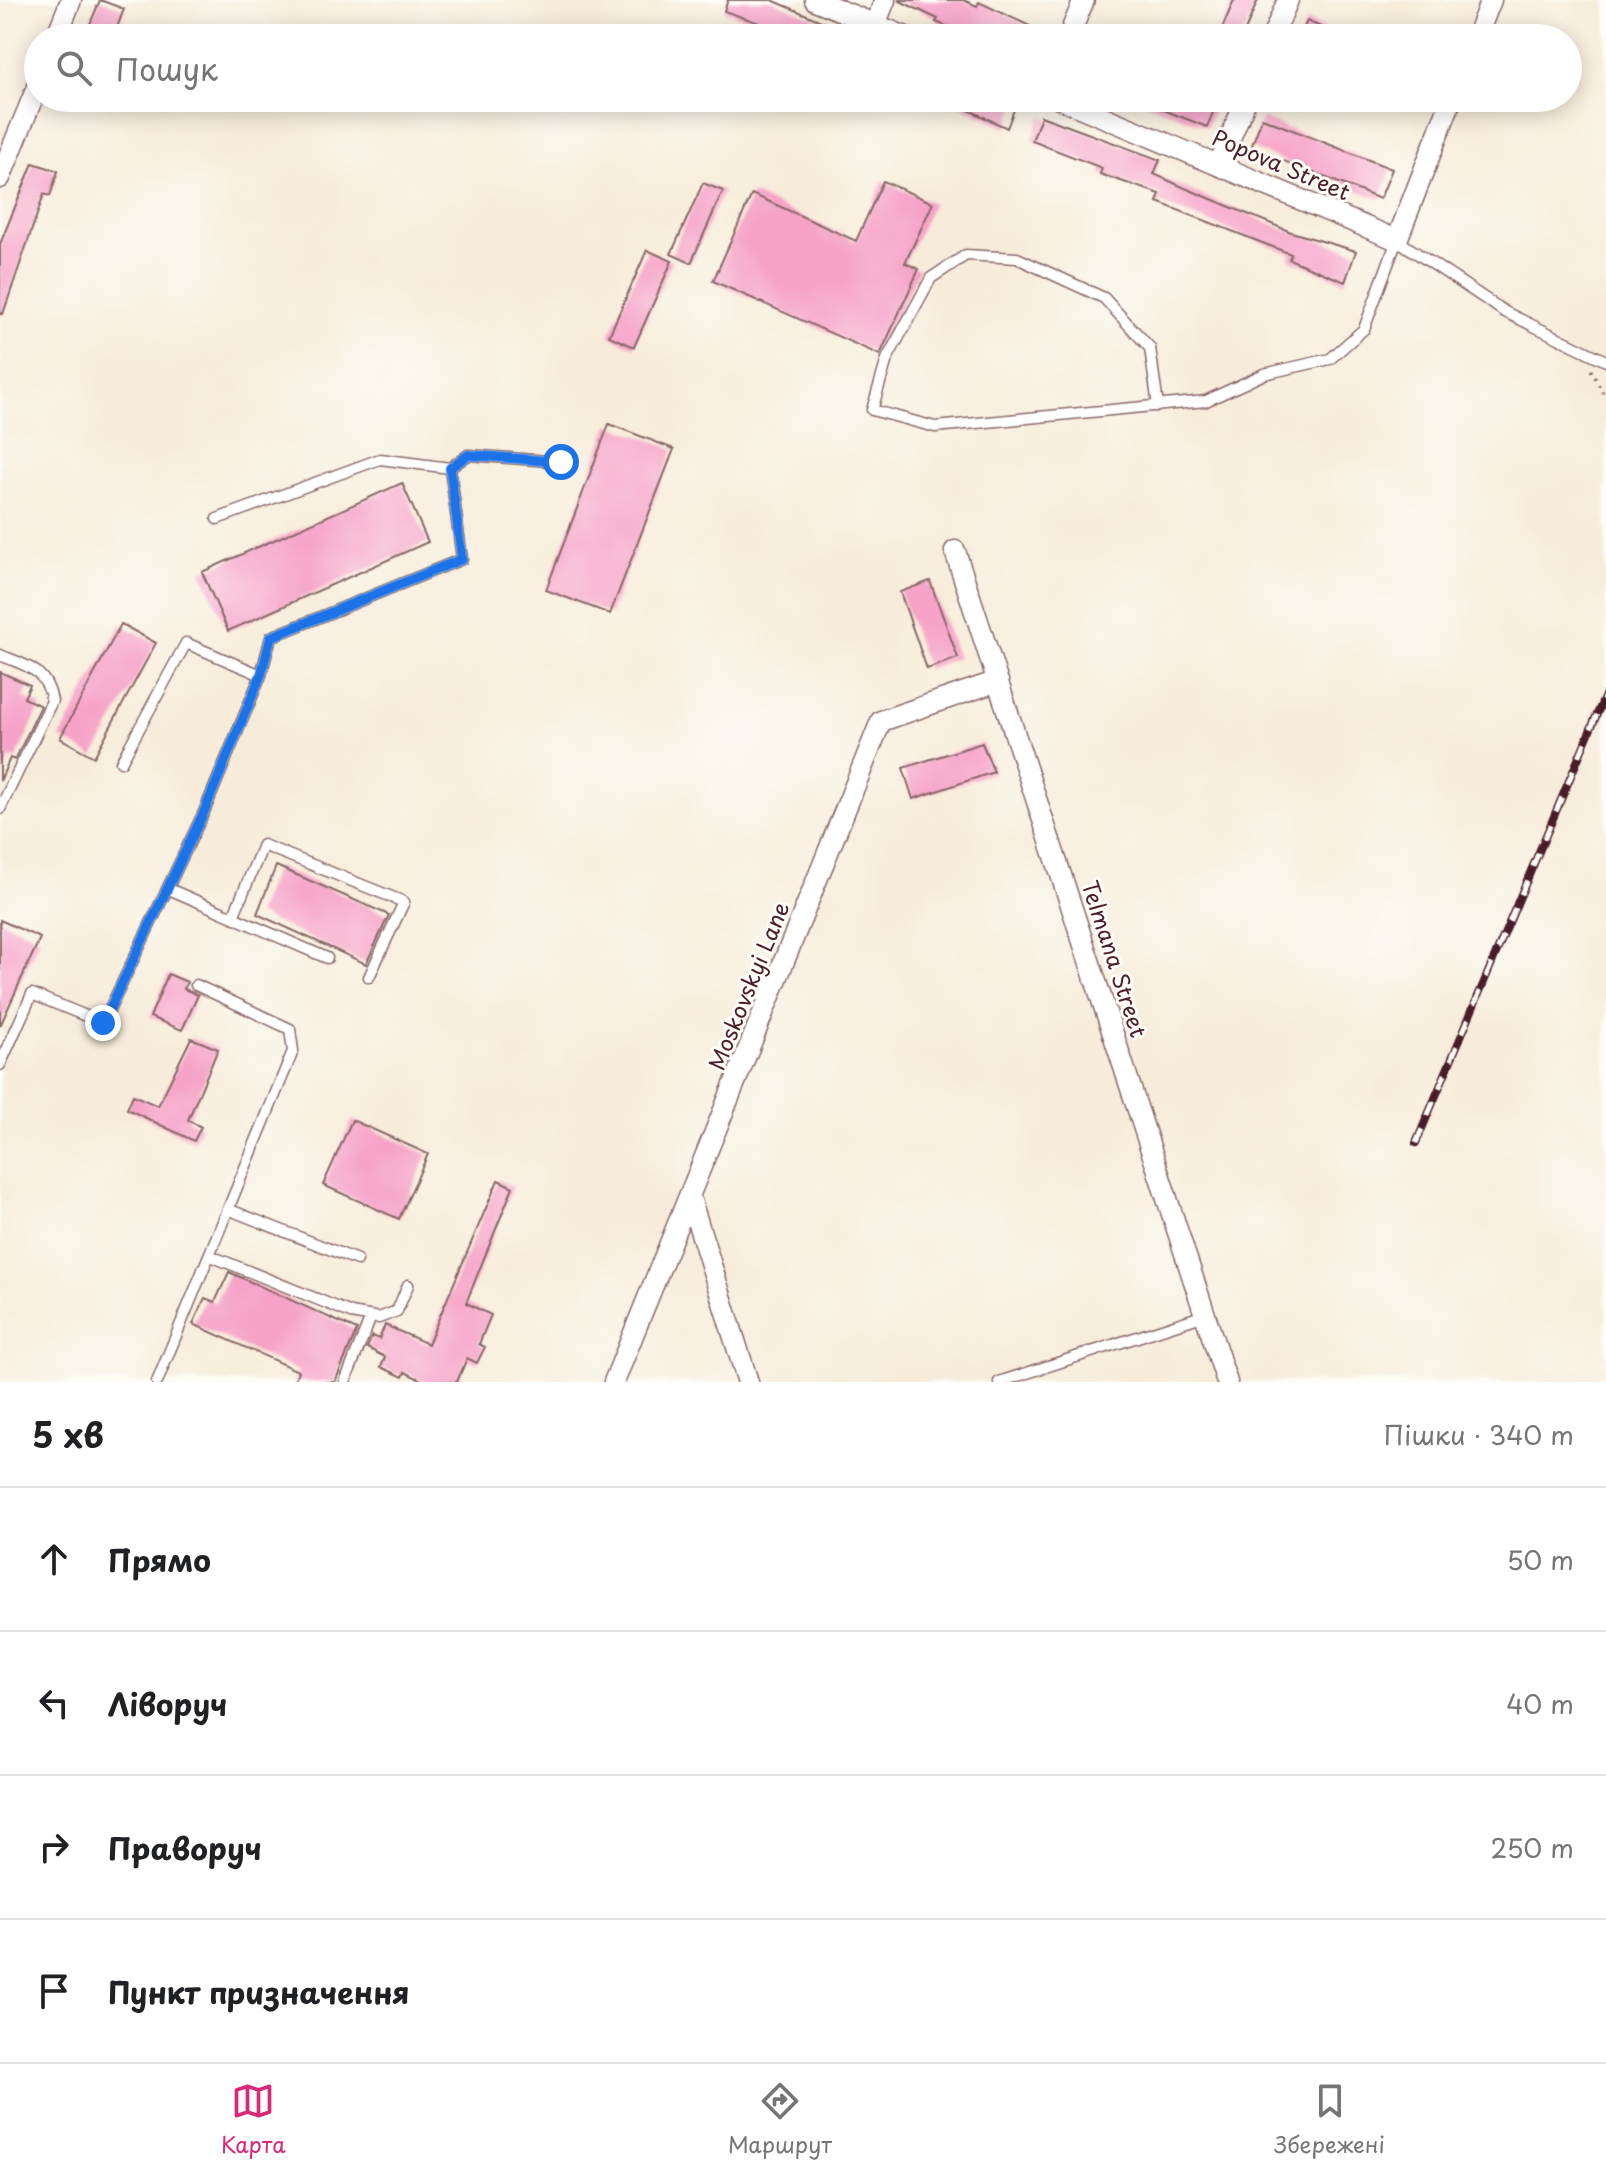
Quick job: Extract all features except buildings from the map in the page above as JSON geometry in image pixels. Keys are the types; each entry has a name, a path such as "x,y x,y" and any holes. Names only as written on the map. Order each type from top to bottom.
{"street":[{"path":"62,24 71,0"},
{"path":"815,0 873,24"},
{"path":"875,24 885,0"},
{"path":"1074,24 1084,0"},
{"path":"1278,24 1288,0"},
{"path":"1482,24 1491,0"},
{"path":"0,178 27,112"},
{"name":"Popova Street","path":"1092,112 1397,240"},
{"path":"1219,164 1241,112"},
{"path":"1397,240 1447,112"},
{"name":"Telmana Street","path":"955,551 1227,1382"},
{"name":"Moskovskyi Lane","path":"614,1382 881,721 998,681"},
{"path":"690,1198 748,1382"}],"lane":[{"path":"1158,406 1150,348 1104,298 1017,258 966,255 931,278 887,359 872,410 935,427 1158,406 1206,401 1264,374 1330,359 1364,329 1397,240 1505,312 1606,361"},
{"path":"217,519 380,459 450,468 468,455 561,462"},
{"path":"0,1065 32,994 103,1023 169,889 261,675 271,637 462,559 450,468"},
{"path":"121,762 186,643 261,675"},
{"path":"0,655 34,669 48,682 52,701 0,809"},
{"path":"233,917 263,845 404,902 369,977"},
{"path":"169,889 327,958"},
{"path":"157,1382 293,1051 290,1029 196,985"},
{"path":"230,1210 357,1260"},
{"path":"211,1256 351,1313 371,1317 379,1318 397,1311 408,1285"},
{"path":"999,1382 1205,1315"},
{"path":"345,1382 371,1317"}],"path":[{"path":"1579,349 1606,398"}],"railway":[{"path":"1416,1143 1606,693"}],"route":[{"path":"103,1023 204,812 261,675 271,637 462,559 450,468 468,455 561,462"}]}
